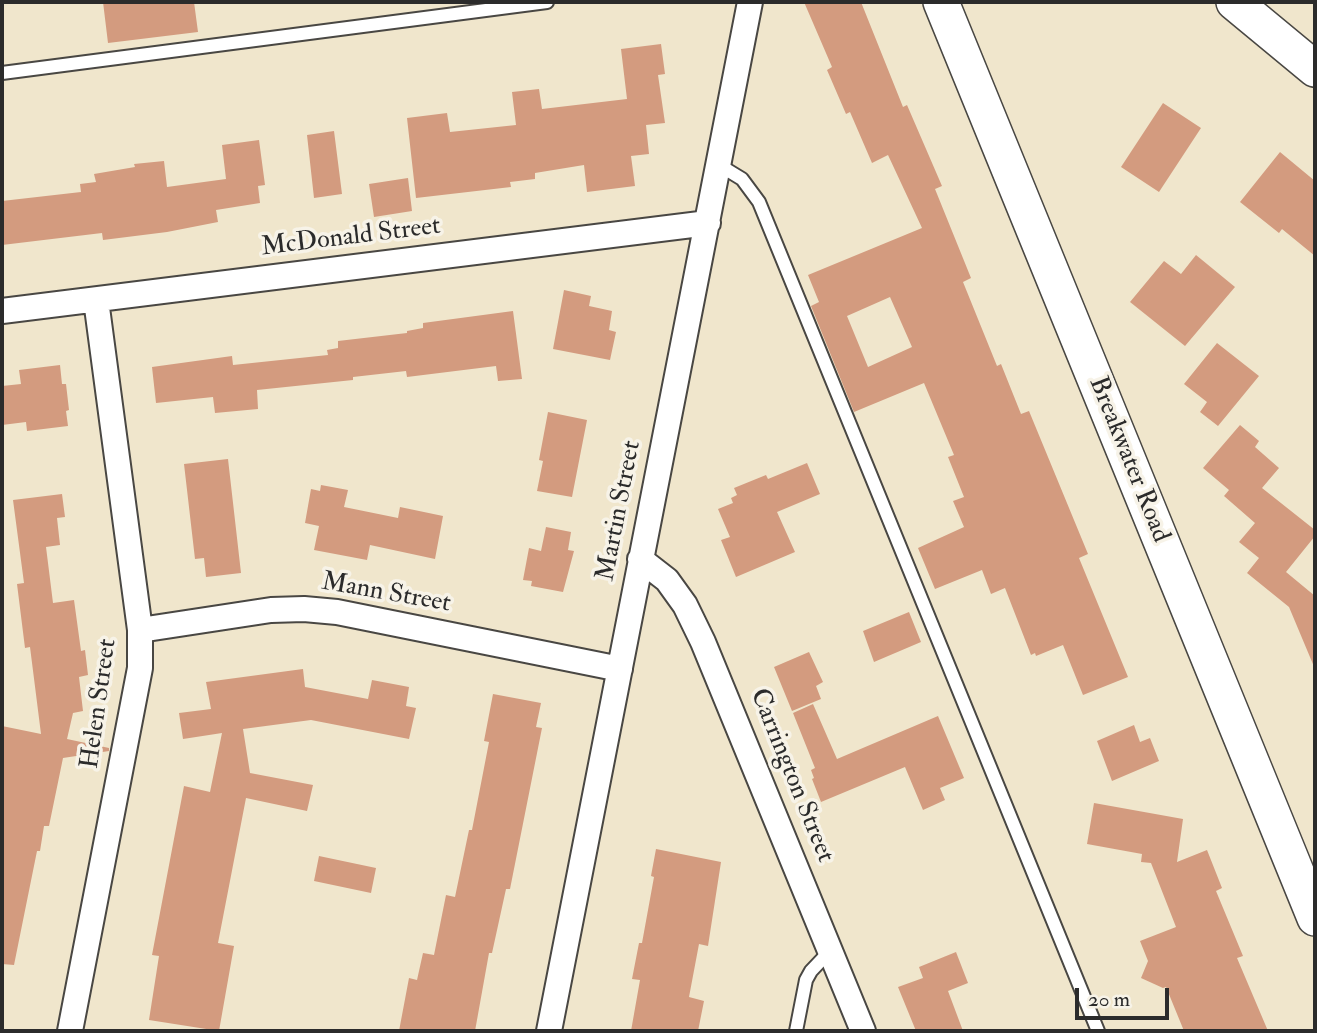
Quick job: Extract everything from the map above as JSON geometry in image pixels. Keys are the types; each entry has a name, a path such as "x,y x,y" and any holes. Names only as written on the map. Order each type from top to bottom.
{"street":[{"name":"Martin Street","path":"549,1031 750,2"},
{"name":"Breakwater Road","path":"941,2 1315,918"},
{"path":"1234,2 1315,69"},
{"name":"McDonald Street","path":"2,312 708,223"},
{"name":"Helen Street","path":"70,1031 141,668 140,630 96,300"},
{"name":"Carrington Street","path":"640,559 667,580 685,605 703,642 863,1031"},
{"name":"Mann Street","path":"140,630 271,610 304,609 337,612 620,669"}],"lane":[{"path":"2,73 547,2"},
{"path":"719,165 742,179 759,202 1098,1031"},
{"path":"796,1031 806,980 830,951"}],"building":[{"path":"103,2 194,2 198,32 108,43"},
{"path":"804,2 861,2 903,107 907,105 942,186 935,189 971,278 963,282 997,366 1001,364 1021,414 1029,411 1088,554 1079,558 1128,677 1083,695 1063,645 1036,656 1035,653 1031,655 1005,588 991,594 982,570 935,589 918,548 964,527 953,501 964,497 948,457 954,455 924,383 854,412 811,306 819,302 808,275 922,228 888,155 872,163 850,112 846,114 827,70 832,67","holes":["890,297 912,347 868,367 847,316"]},
{"path":"661,44 665,74 658,75 665,123 646,125 649,154 631,156 635,186 587,192 584,165 535,173 535,179 510,182 511,187 416,198 407,118 447,113 450,132 516,125 512,92 539,89 542,109 627,99 621,49"},
{"path":"1163,103 1201,128 1159,192 1121,167"},
{"path":"334,131 342,194 314,198 307,135"},
{"path":"259,140 265,185 258,186 260,203 216,210 218,222 103,240 102,233 2,245 2,201 81,192 80,184 96,182 94,174 135,167 134,164 164,161 167,187 226,179 222,145"},
{"path":"1280,152 1315,181 1315,256 1282,229 1279,233 1240,202"},
{"path":"408,178 412,211 374,217 369,184"},
{"path":"1196,255 1235,287 1185,346 1130,302 1164,261 1181,274"},
{"path":"564,290 591,296 589,306 612,311 609,330 616,332 610,360 553,349"},
{"path":"513,311 522,379 498,381 496,366 407,377 406,371 353,377 353,380 257,390 258,409 215,413 213,397 156,403 152,367 232,356 233,365 328,355 327,350 338,348 338,341 407,333 423,328 423,323"},
{"path":"1217,343 1259,376 1218,426 1200,412 1207,402 1184,384"},
{"path":"60,365 62,384 66,384 68,426 27,431 26,422 2,425 2,386 21,384 19,370"},
{"path":"548,412 587,420 572,497 537,491 543,461 539,460"},
{"path":"1240,425 1259,441 1255,447 1279,468 1262,488 1315,530 1315,536 1286,572 1315,596 1315,669 1289,607 1247,573 1259,558 1239,542 1255,523 1224,496 1229,490 1203,468"},
{"path":"228,459 241,573 206,577 204,558 195,559 184,464"},
{"path":"807,463 820,494 777,512 795,552 736,577 721,540 730,537 718,509 733,503 731,498 737,495 734,488 766,475 768,479"},
{"path":"321,485 348,490 344,507 398,518 400,507 443,516 435,559 370,545 367,560 314,550 319,526 305,523 311,489 320,491"},
{"path":"62,494 65,517 57,518 60,545 46,547 53,603 74,600 81,651 85,650 88,675 79,677 83,711 73,713 67,739 109,748 109,751 63,758 49,826 44,826 40,851 37,851 14,965 2,964 2,726 41,734 30,647 25,648 17,584 24,583 13,500"},
{"path":"546,527 571,532 568,550 574,551 563,592 531,586 532,581 523,580 529,548 541,551"},
{"path":"909,612 921,642 874,662 863,631"},
{"path":"809,652 823,682 816,686 821,699 792,711 774,667"},
{"path":"303,669 305,687 368,699 372,680 409,687 406,706 416,708 409,739 311,720 243,729 250,773 313,785 307,811 246,798 218,943 234,946 219,1031 149,1020 159,956 152,955 184,786 210,792 222,733 183,739 179,713 211,709 206,682"},
{"path":"493,694 541,703 536,727 542,728 510,889 506,889 492,953 489,953 475,1031 399,1031 409,978 417,980 423,953 434,955 446,895 455,897 469,830 472,830 489,742 484,741"},
{"path":"813,704 837,759 938,716 964,778 940,788 945,800 923,810 905,767 821,802 812,779 811,770 815,768 793,713"},
{"path":"1134,725 1140,742 1150,738 1159,761 1112,781 1097,741"},
{"path":"1094,803 1183,819 1177,862 1207,850 1222,888 1216,891 1243,956 1237,958 1268,1031 1184,1031 1166,987 1141,978 1148,961 1140,941 1176,927 1151,863 1141,862 1142,854 1087,844"},
{"path":"656,849 721,862 708,946 699,944 689,997 704,1001 698,1031 631,1031 640,980 632,979 639,943 642,943 654,877 651,876"},
{"path":"319,856 376,868 371,893 314,881"},
{"path":"956,952 968,983 948,991 963,1031 916,1031 898,987 923,978 919,967"}]}
